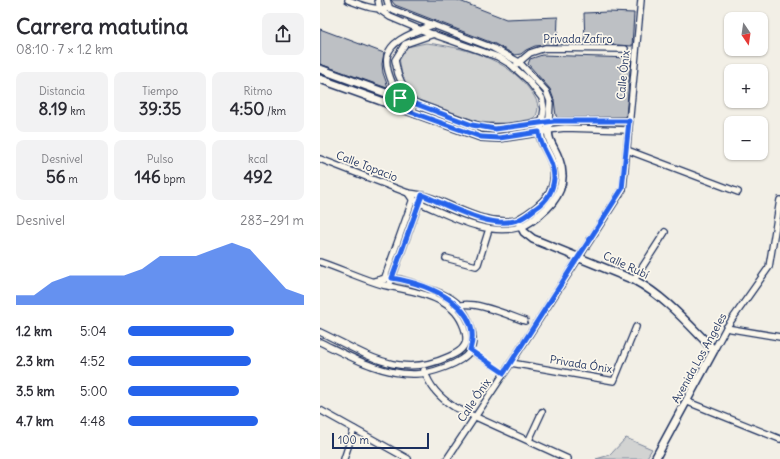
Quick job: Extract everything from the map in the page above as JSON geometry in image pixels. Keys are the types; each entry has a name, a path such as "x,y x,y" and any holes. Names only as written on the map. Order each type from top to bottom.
{"street":[{"path":"348,0 380,10 421,30 498,58 515,68 542,98 544,108 539,132 540,140 550,156 553,166 554,180 548,197 520,223"},
{"path":"378,0 380,10"},
{"path":"387,0 390,16"},
{"name":"Calle Ónix","path":"447,459 580,257 622,189 641,0"},
{"path":"380,10 389,8 498,50 519,62 539,82 548,96 551,111 548,138 560,165 561,186 548,209 505,230 489,229 452,217 412,199"},
{"path":"405,110 389,75 386,66 386,55 396,42 433,25"},
{"path":"415,114 398,74 395,60 405,44 445,30"},
{"name":"Privada Zafiro","path":"515,68 519,62 530,53 545,48 625,49"},
{"path":"320,69 482,128 507,128 542,122 629,121"},
{"path":"320,79 481,137 499,138 565,128 628,130"},
{"path":"627,150 738,192"},
{"name":"Calle Topacio","path":"320,159 408,192 422,195 483,219 496,222 520,223"},
{"name":"Calle Topacio","path":"408,192 412,199"},
{"path":"383,284 415,193"},
{"path":"389,286 422,195"},
{"name":"Avenida Los Angeles","path":"655,459 688,402 726,328 766,272 772,251 780,200"},
{"name":"Calle Rubí","path":"520,223 532,239 580,257 634,280 668,303 714,350"},
{"path":"446,258 476,266 478,264 489,229"},
{"path":"634,280 665,232"},
{"path":"772,251 780,252"},
{"path":"320,262 389,286 425,296 453,310 464,329 466,339 464,346 457,353 447,358 422,366 405,367 389,363 320,332"},
{"path":"374,281 385,277 392,278 441,294 459,305 490,309 525,322"},
{"path":"453,310 459,305"},
{"path":"320,342 385,370 408,374 425,373 453,363 466,356 470,350 473,342 472,333 466,317 459,305"},
{"name":"Privada Ónix","path":"511,363 614,381 636,327"},
{"path":"726,328 780,337"},
{"path":"422,366 431,387 439,397 475,417 529,440 568,459"},
{"path":"688,402 780,439"},
{"path":"320,410 408,459"},
{"path":"529,440 542,412"},
{"path":"344,459 354,429"}],"lane":[{"path":"470,350 504,373"}],"shaded area":[{"path":"426,43 469,51 497,62 509,70 520,79 535,97 538,110 535,118 509,123 470,120 444,112 416,99 409,92 405,84 399,57 407,47"},
{"path":"626,438 652,449 646,459 596,459 610,455"}],"building":[{"path":"391,0 457,0 506,19 558,17 557,44 535,46 521,54 515,55 495,44 395,5"},
{"path":"584,13 634,13 632,46 585,43"},
{"path":"320,29 384,53 382,64 383,73 388,87 387,88 320,64"},
{"path":"542,55 631,58 626,117 558,118 556,116 554,100 550,89 528,64 530,59"}],"route":[{"path":"400,98 410,103 482,128 507,128 554,121 629,121 622,189 504,373 470,350 473,342 472,333 470,325 459,305 441,294 399,279 392,278 422,195 483,219 496,222 518,220 540,206 548,197 552,189 554,173 550,156 540,140 539,132 499,138 481,137 405,110 400,98"}]}
